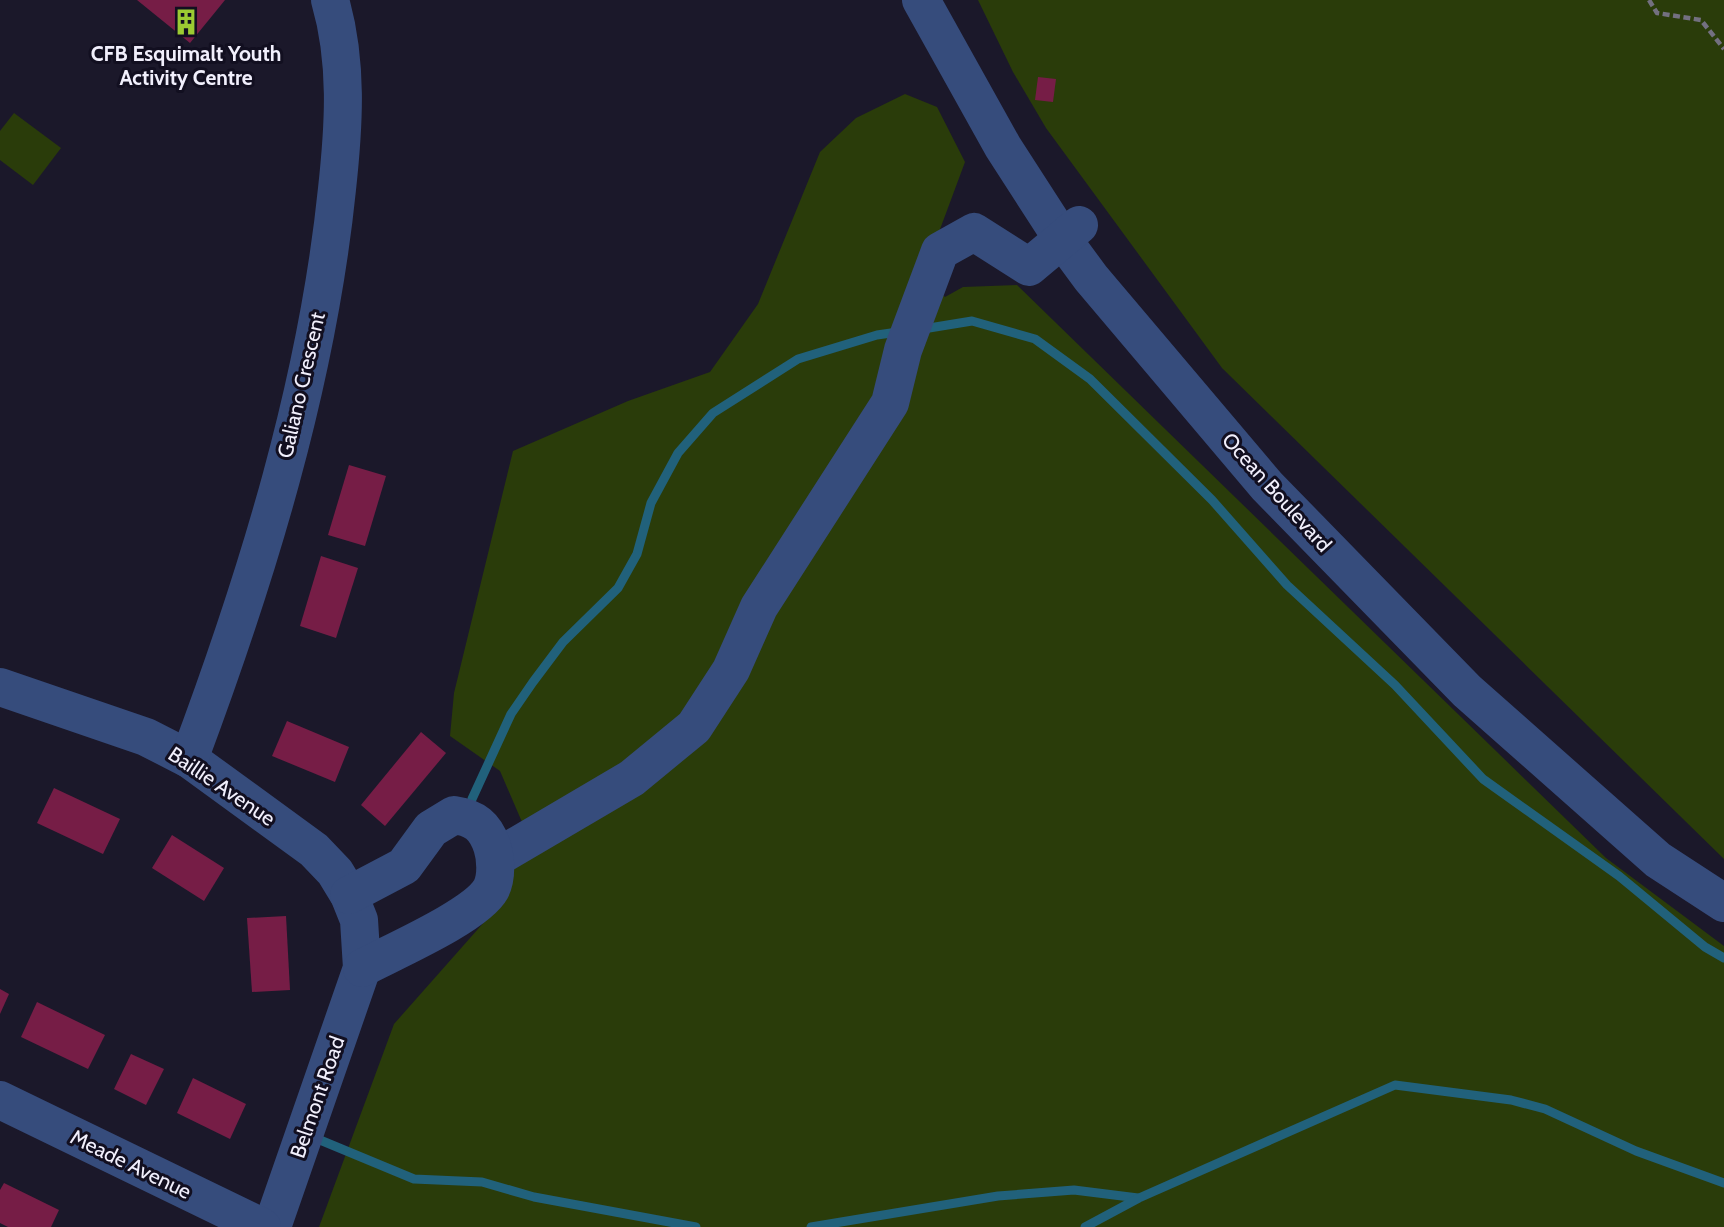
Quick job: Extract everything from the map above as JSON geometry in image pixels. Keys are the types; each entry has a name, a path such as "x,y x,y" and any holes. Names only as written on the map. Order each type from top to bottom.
{"street":[{"name":"Galiano Crescent","path":"189,759 212,698 276,489 303,384 332,242 342,142 344,83 340,34 330,0"},
{"name":"Ocean Boulevard","path":"921,0 996,135 1071,232 1091,278 1268,486 1457,681 1658,860 1724,903"},
{"path":"496,858 632,778 694,727 731,670 759,607 890,403 903,350 940,251 974,232 1029,267 1071,232"},
{"name":"Baillie Avenue","path":"0,687 146,737 189,759 314,850 335,872 349,895 359,920 362,968"},
{"path":"349,895 404,866 431,829 454,815 472,818 487,832 496,858 491,888 468,912 362,968"},
{"name":"Belmont Road","path":"272,1227 362,968"},
{"name":"Meade Avenue","path":"0,1100 262,1227"}],"path":[{"path":"1649,0 1657,13 1701,20 1724,49"}],"green space":[{"path":"978,0 1724,0 1724,859 1222,368 1046,128 1013,72"},
{"path":"905,94 937,107 965,162 939,232 913,272 945,297 963,287 1017,285 1606,858 1724,946 1724,1227 319,1227 394,1024 501,903 525,829 500,771 450,736 454,693 513,451 628,401 710,372 758,304 820,152 856,118"},
{"path":"14,113 61,148 33,185 0,160 0,131"}],"building":[{"name":"CFB Esquimalt Youth Activity Centre","path":"137,0 225,0 190,43"},
{"path":"1038,77 1056,79 1053,102 1035,100"},
{"path":"349,465 386,476 365,546 328,535"},
{"path":"321,556 358,568 336,638 300,626"},
{"path":"287,721 349,747 335,782 272,756"},
{"path":"421,732 446,753 385,826 361,805"},
{"path":"54,788 120,819 103,854 37,823"},
{"path":"172,835 224,868 204,901 152,868"},
{"path":"286,916 290,990 252,992 247,918"},
{"path":"0,989 9,994 0,1014"},
{"path":"37,1002 105,1035 88,1069 21,1037"},
{"path":"131,1054 164,1069 146,1105 114,1089"},
{"path":"193,1078 246,1104 230,1139 177,1113"},
{"path":"4,1183 59,1210 51,1227 8,1227 0,1223 0,1190"}],"waterway":[{"path":"923,329 972,321 1035,339 1090,379 1212,500 1287,585 1395,685 1483,779 1619,876 1705,947 1724,958"},
{"path":"472,799 511,714 533,682 563,642 618,588 637,554 651,503 678,453 713,413 798,359 877,335 898,332"},
{"path":"1085,1227 1139,1198 1395,1085 1511,1100 1545,1109 1636,1151 1724,1183"},
{"path":"320,1140 414,1179 482,1182 534,1197 696,1227"},
{"path":"811,1227 998,1196 1074,1190 1138,1198"}],"place":[{"name":"CFB Esquimalt Youth Activity Centre","path":"186,22"}]}
